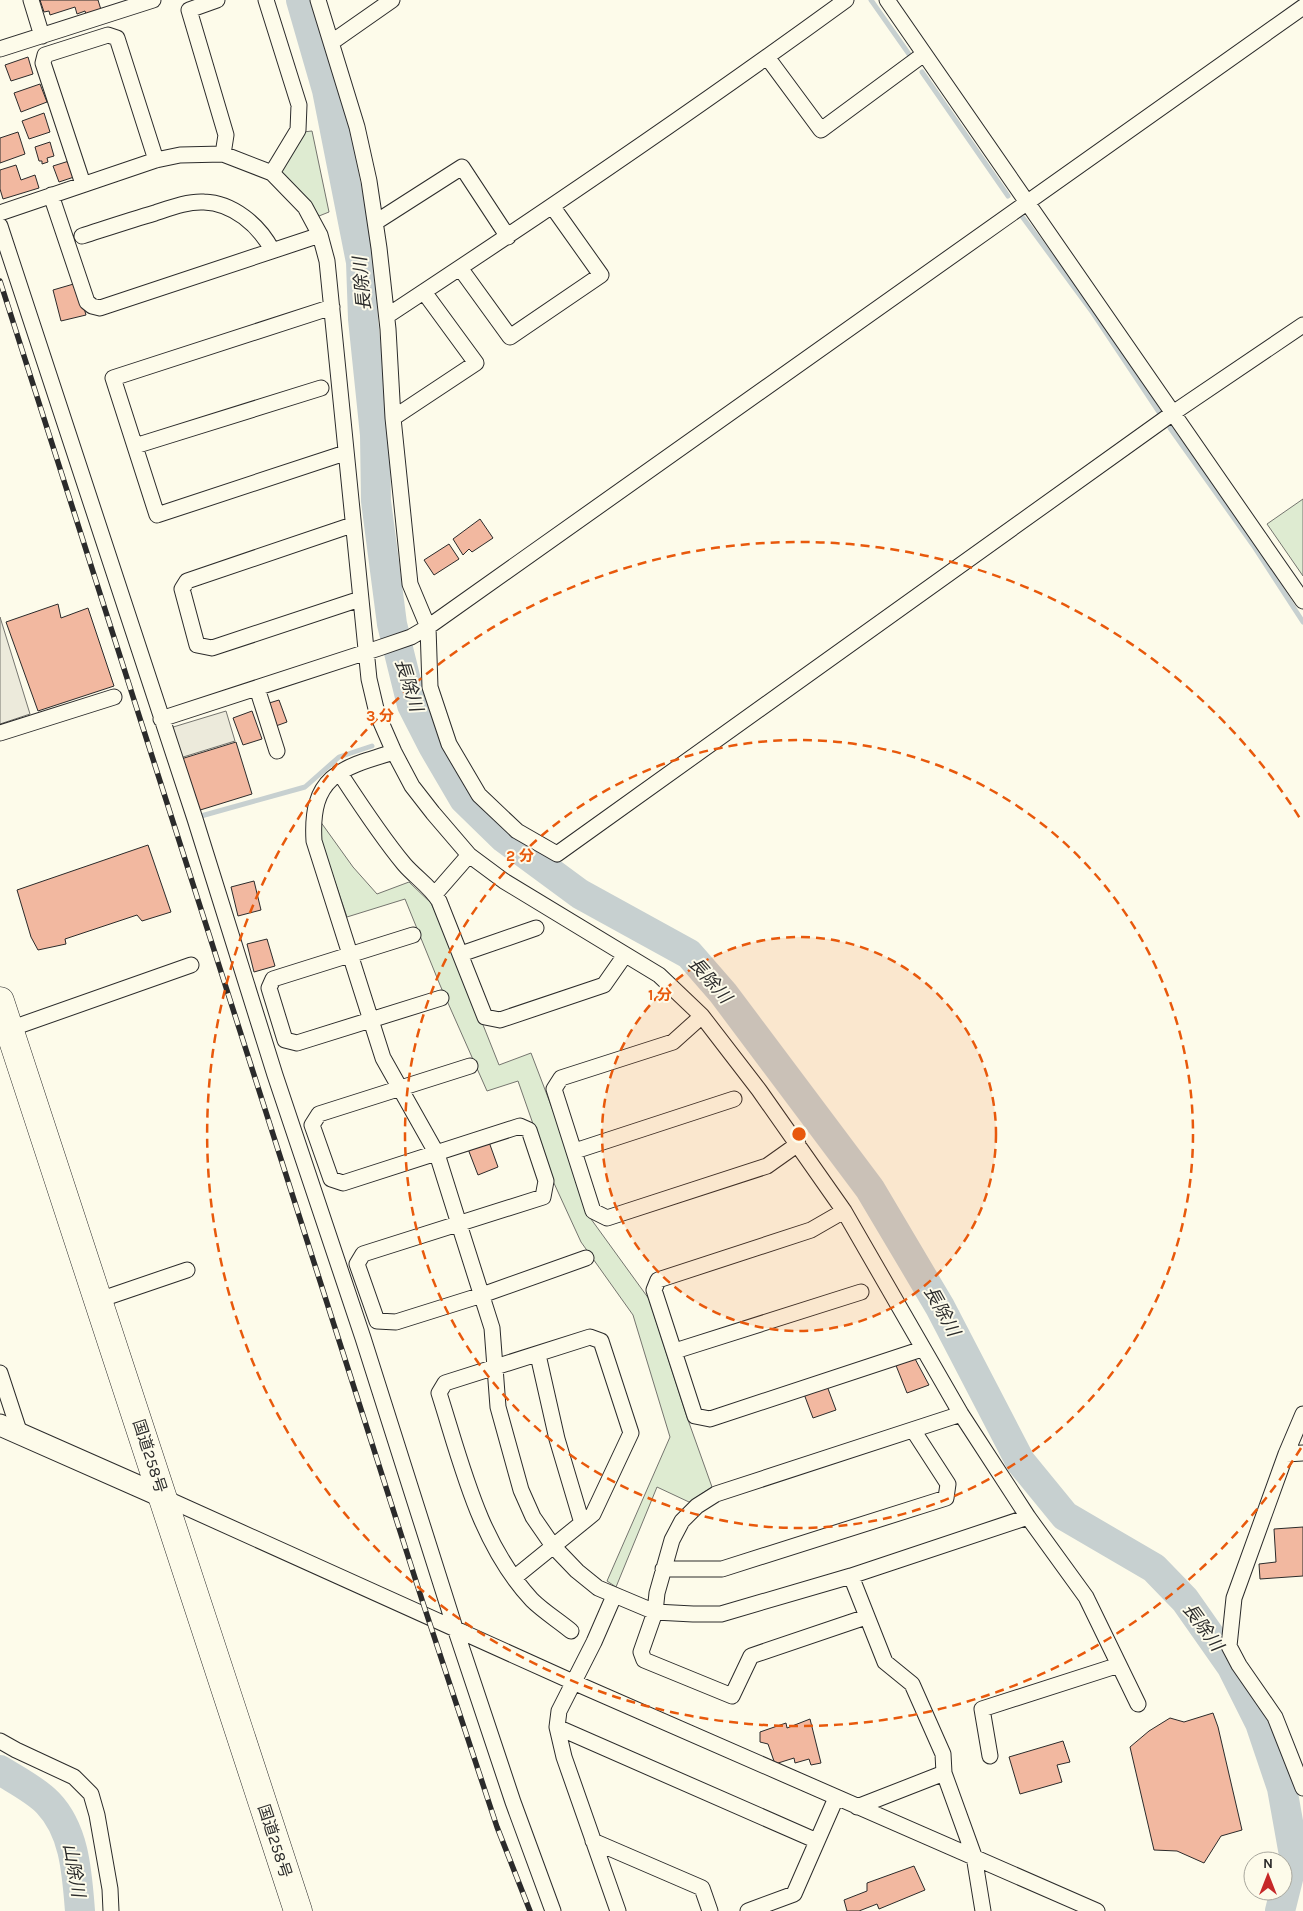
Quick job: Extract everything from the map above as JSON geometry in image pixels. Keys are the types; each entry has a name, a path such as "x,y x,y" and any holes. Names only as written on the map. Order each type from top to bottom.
{"highway":[{"name":"国道258号","path":"0,1001 5,1031 99,1300 298,1911"}],"street":[{"path":"31,0 42,36"},
{"path":"0,49 42,36 115,6 153,0"},
{"path":"218,0 189,10 226,135 223,154"},
{"path":"266,0 298,105 298,130 272,173"},
{"path":"318,0 357,127 376,222 387,316 393,418 410,584 428,627 430,687 449,744 479,795 517,831 557,854 1173,413 1303,325"},
{"path":"332,42 392,0"},
{"path":"387,316 508,237 767,58 846,0"},
{"path":"887,0 1303,601"},
{"path":"161,719 412,637 1303,7"},
{"path":"83,184 43,63 45,55 108,35 117,38 156,160"},
{"path":"767,58 820,130 924,54"},
{"path":"0,213 156,160 180,155 223,154 272,173 305,207 320,236 327,261 360,600 372,650 369,678 377,713 394,752 412,786 443,826 469,855 504,882 659,975 702,1016 759,1090 844,1211 961,1414 1028,1516 1086,1597 1138,1704"},
{"path":"376,222 462,167 508,237"},
{"path":"52,195 87,302 92,306 100,308 272,250 320,236"},
{"path":"82,236 176,207 202,202 217,204 234,210 266,237 272,250"},
{"path":"460,268 510,338 601,275 552,206"},
{"path":"0,226 455,1628 513,1802 553,1911"},
{"path":"393,418 476,363 424,292"},
{"path":"332,307 113,378 158,515 345,453"},
{"path":"135,446 321,388"},
{"path":"352,525 187,582 182,589 198,645 212,648 360,600"},
{"path":"257,688 276,751"},
{"path":"0,733 114,697"},
{"path":"394,752 339,772 327,784 317,800 313,819 314,841 383,1058 437,1154 492,1328 498,1407 521,1490 534,1517 554,1546 577,1571 598,1588 614,1596 654,1612 721,1614 851,1576 1028,1516"},
{"path":"339,772 380,834 406,866 435,894 485,1017 500,1020 604,985 625,955"},
{"path":"435,894 469,855"},
{"path":"461,954 536,928"},
{"path":"413,934 273,979 269,988 285,1040 297,1042 441,998"},
{"path":"5,1031 191,965"},
{"path":"702,1016 673,1042 561,1078 554,1089 593,1211 607,1218 767,1166 798,1144"},
{"path":"470,1066 319,1114 312,1125 331,1179 343,1183 520,1126 529,1130 546,1181 543,1196 363,1254 357,1264 377,1321 396,1322 482,1295 586,1258"},
{"path":"575,1151 734,1100"},
{"path":"844,1211 811,1230 658,1280 654,1290 695,1416 710,1419 922,1349"},
{"path":"99,1300 187,1270"},
{"path":"674,1350 861,1292"},
{"path":"514,1578 593,1514 631,1432 601,1341 590,1337 445,1383 439,1393 477,1509 493,1547 514,1578 533,1601 571,1630"},
{"path":"538,1355 557,1439 582,1523"},
{"path":"0,1373 20,1434"},
{"path":"866,1617 751,1656 732,1696 644,1660 641,1652 654,1612 656,1593 672,1540 682,1521 697,1506 716,1494 961,1414"},
{"path":"1303,1414 1286,1454 1234,1598 1229,1646 1239,1665 1275,1717 1303,1788"},
{"path":"0,1425 163,1496 574,1682 1097,1911"},
{"path":"663,1569 722,1569 946,1498 948,1484 913,1430"},
{"path":"1286,1454 1303,1453"},
{"path":"851,1576 885,1662 912,1684 943,1754 944,1773 974,1856 982,1911"},
{"path":"614,1596 594,1642 559,1711 558,1727 564,1757 618,1911"},
{"path":"990,1756 982,1709 1119,1665"},
{"path":"558,1727 817,1841"},
{"path":"0,1741 74,1777 90,1794 97,1816 110,1889 111,1911"},
{"path":"857,1807 944,1773"},
{"path":"748,1911 794,1894 836,1798"},
{"path":"593,1841 702,1888 710,1911"}],"green space":[{"path":"312,131 329,212 319,216 300,192 279,172 303,132"},
{"path":"1303,499 1303,576 1267,524"},
{"path":"320,821 353,867 377,894 409,882 431,903 454,952 499,1065 531,1053 583,1189 591,1219 649,1299 712,1487 689,1502 657,1487 616,1587 607,1581 670,1437 633,1315 581,1242 553,1181 518,1081 487,1091 440,985 405,899 347,917 321,841"}],"shaded area":[{"path":"0,617 30,714 0,724"},
{"path":"226,711 235,741 180,758 170,728"}],"building":[{"path":"40,0 98,0 102,13 87,18 85,11 77,14 75,7 50,15 49,11 44,12"},
{"path":"28,57 33,74 11,81 5,65"},
{"path":"40,84 47,102 21,112 14,93"},
{"path":"44,113 50,132 29,139 22,121"},
{"path":"18,132 25,154 0,163 0,138"},
{"path":"50,142 54,156 47,158 48,162 42,164 42,161 39,161 35,147"},
{"path":"69,161 74,177 59,182 53,166"},
{"path":"16,165 21,180 35,175 39,188 3,199 0,189 0,170"},
{"path":"77,283 86,315 61,321 53,290"},
{"path":"480,519 493,538 472,552 469,549 463,555 453,539"},
{"path":"449,544 459,559 434,575 424,560"},
{"path":"58,604 61,618 88,608 114,686 38,711 6,622"},
{"path":"279,700 287,722 273,727 266,704"},
{"path":"252,711 262,739 243,745 233,718"},
{"path":"236,742 252,794 197,811 181,759"},
{"path":"148,845 171,912 142,921 137,915 65,939 66,944 38,950 31,937 17,890"},
{"path":"254,881 261,910 238,916 231,887"},
{"path":"267,939 275,966 254,972 247,944"},
{"path":"489,1142 498,1167 478,1175 468,1149"},
{"path":"913,1355 929,1385 907,1393 895,1363"},
{"path":"827,1386 836,1410 813,1418 804,1394"},
{"path":"1303,1527 1303,1576 1260,1579 1259,1564 1276,1562 1274,1529"},
{"path":"1213,1713 1242,1830 1221,1836 1204,1863 1177,1851 1154,1850 1130,1747 1149,1731 1170,1718 1184,1722"},
{"path":"810,1719 821,1763 811,1765 809,1759 795,1763 794,1758 775,1764 768,1744 760,1742 760,1732 786,1723 787,1728"},
{"path":"1063,1741 1070,1762 1057,1765 1062,1782 1020,1794 1009,1757"},
{"path":"914,1866 925,1890 879,1909 877,1904 859,1911 847,1911 844,1900 867,1891 867,1883"}],"waterway":[{"name":"長除川","path":"301,0 327,90 361,262 363,319 375,435 376,501 392,624 412,705 433,746 464,799 504,838 580,894 689,954 723,993 870,1189 940,1307 1020,1461 1065,1516 1154,1568 1185,1600 1232,1667 1260,1723 1282,1788 1294,1855 1280,1911"},
{"path":"871,0 911,57"},
{"path":"922,72 1008,196"},
{"path":"1021,215 1093,313 1159,412"},
{"path":"1170,428 1253,545 1303,622"},
{"path":"413,731 424,729"},
{"path":"201,816 305,787 339,757 372,746"},
{"name":"山除川","path":"0,1770 25,1785 48,1803 64,1826 76,1868 80,1911"}],"railway":[{"path":"0,281 423,1603 497,1827 530,1911"}]}
